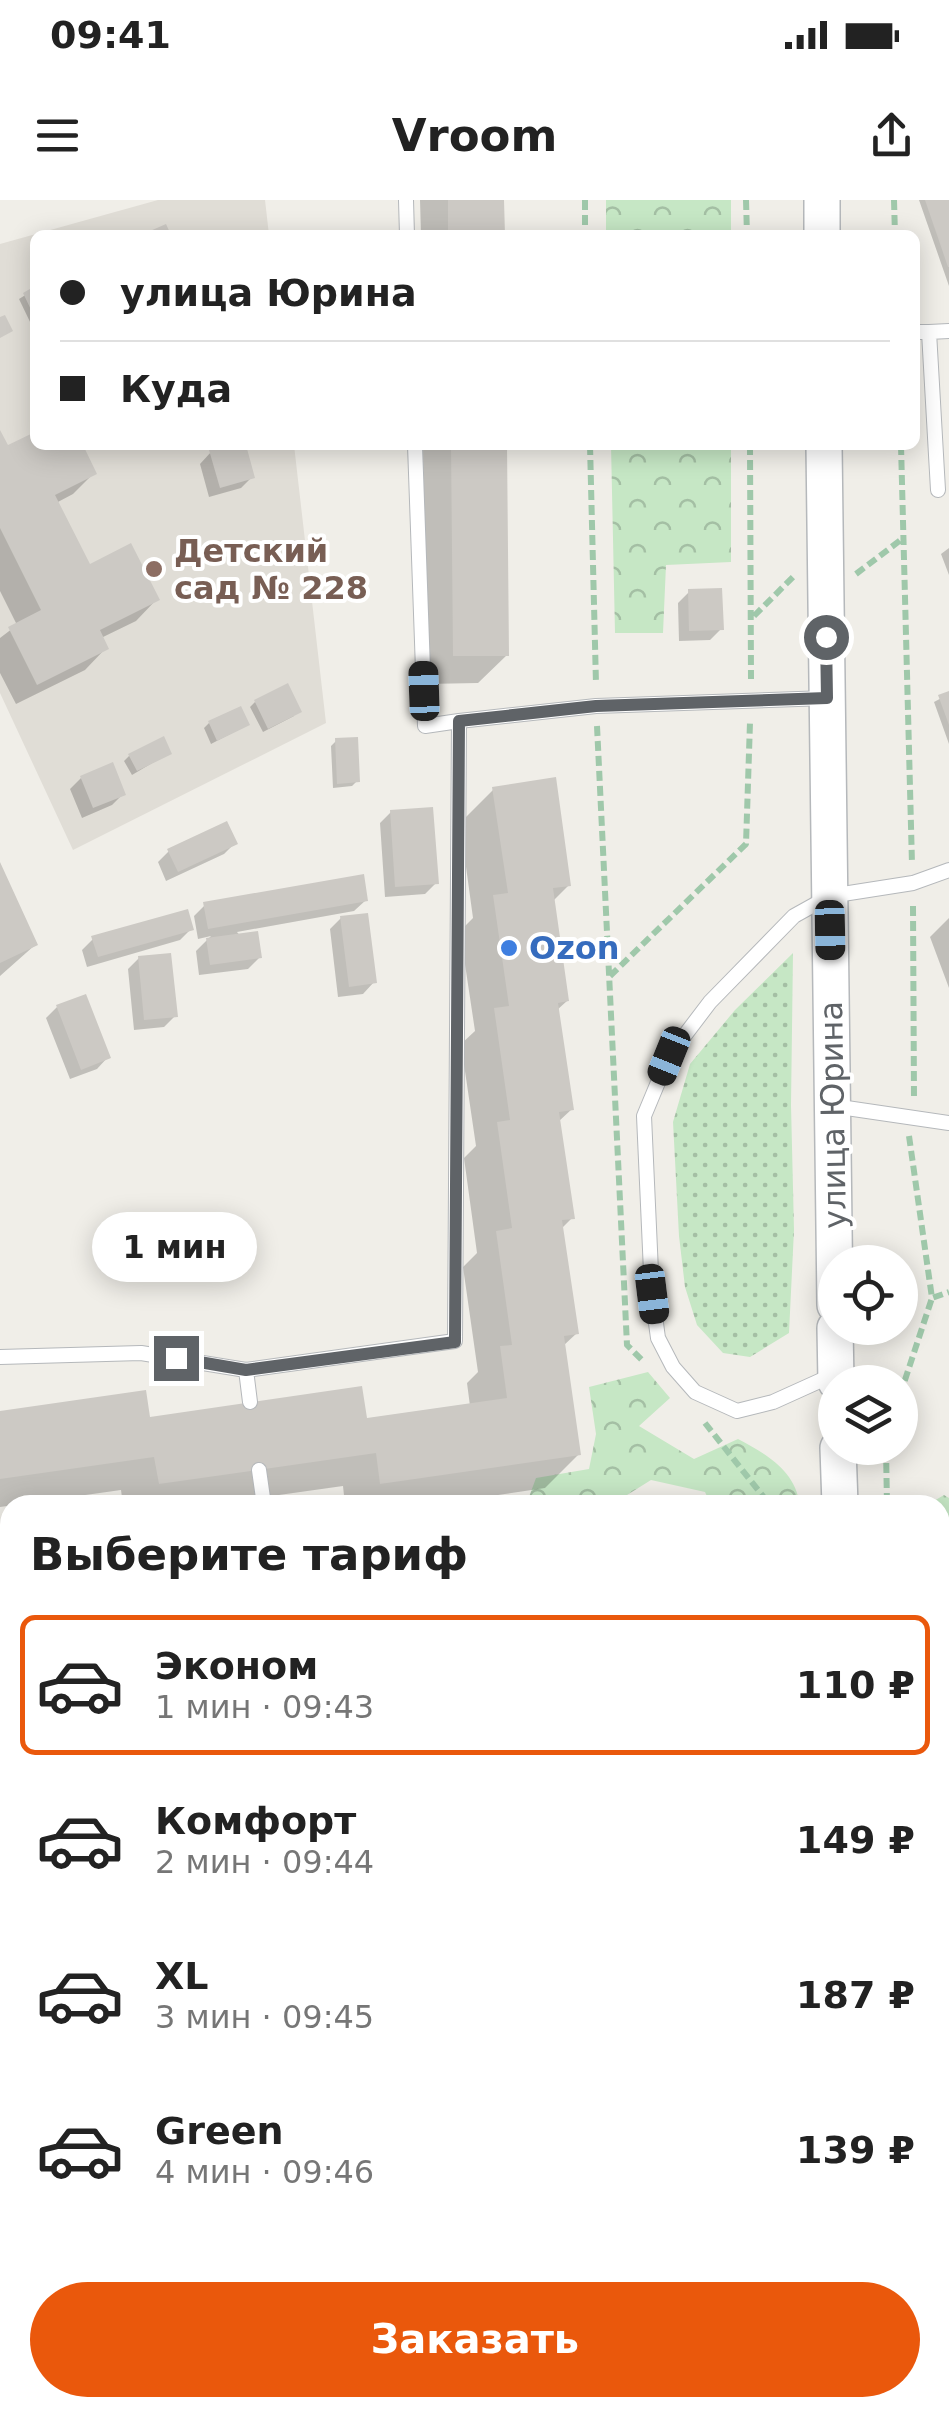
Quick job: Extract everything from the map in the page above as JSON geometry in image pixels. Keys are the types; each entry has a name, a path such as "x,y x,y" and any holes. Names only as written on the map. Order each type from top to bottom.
{"street":[{"path":"822,200 822,230"},
{"name":"улица Юрина","path":"824,450 834,1245"},
{"path":"839,1465 840,1495"}],"lane":[{"path":"406,200 407,230"},
{"path":"938,490 922,332 949,331"},
{"path":"415,450 425,726 596,706 827,698"},
{"path":"0,1358 141,1352 246,1370 455,1342 459,721"},
{"path":"818,1385 737,1411 696,1392 672,1367 658,1338 652,1294 644,1116 669,1056 710,1002 794,916 830,896 913,883 949,870"},
{"path":"833,1106 949,1122"},
{"path":"246,1370 250,1402"},
{"path":"259,1470 263,1495"}],"path":[{"path":"584,200 585,230"},
{"path":"746,200 747,230"},
{"path":"894,200 895,230"},
{"path":"590,450 596,706 627,1345"},
{"path":"609,977 746,844 751,701 750,450"},
{"path":"900,450 913,883 914,1115"},
{"path":"910,1365 932,1298 912,1162"},
{"path":"932,1298 949,1292"},
{"path":"886,1465 886,1495"}],"shaded area":[{"name":"Детский сад № 228","path":"158,200 265,200 268,230 50,230"},
{"name":"Детский сад № 228","path":"30,236 30,450 295,450 326,723 73,850 0,693 0,244"}],"green space":[{"path":"606,200 731,200 731,230 606,230"},
{"path":"611,450 731,450 731,562 666,565 663,633 615,633"},
{"path":"793,953 794,1230 789,1333 750,1357 723,1353 697,1325 685,1287 673,1122 690,1064 735,1010"},
{"path":"648,1372 670,1398 639,1426 694,1459 738,1439 769,1457 786,1473 798,1495 706,1495 651,1480 627,1495 530,1495 536,1478 589,1469 596,1434 589,1387"}],"building":[{"path":"448,200 504,200 505,230 448,230"},
{"path":"925,200 949,200 949,267 948,267"},
{"path":"30,289 30,308 23,293"},
{"path":"5,315 13,331 0,338 0,317"},
{"path":"0,430 8,445 30,434 30,450 85,450 97,474 55,495 90,564 131,543 160,600 100,630 109,649 37,685 8,627 41,610 0,528"},
{"path":"209,450 247,450 255,478 220,488"},
{"path":"451,450 507,450 509,656 453,656"},
{"path":"722,588 724,630 689,631 688,589"},
{"path":"288,683 302,712 268,729 254,700"},
{"path":"949,691 949,725 938,695"},
{"path":"241,706 250,725 217,741 208,721"},
{"path":"164,736 172,754 137,771 128,754"},
{"path":"358,737 360,782 337,784 335,738"},
{"path":"113,762 126,795 93,808 80,776"},
{"path":"556,777 571,886 553,888 569,1001 558,1003 574,1110 559,1112 575,1219 562,1220 579,1334 564,1336 581,1455 380,1484 376,1453 159,1484 154,1457 0,1479 0,1411 146,1390 150,1417 362,1386 367,1418 507,1398 500,1346 512,1345 496,1231 512,1228 497,1122 510,1120 494,1008 509,1006 493,895 508,893 492,787"},
{"path":"433,807 439,884 395,887 390,810"},
{"path":"227,821 238,844 178,872 167,849"},
{"path":"0,862 38,945 0,963"},
{"path":"364,874 368,901 208,929 203,902"},
{"path":"188,909 194,930 98,957 91,936"},
{"path":"368,913 377,983 349,987 340,916"},
{"path":"258,931 262,958 210,965 206,938"},
{"path":"171,953 178,1017 144,1020 138,956"},
{"path":"86,994 111,1058 81,1070 56,1005"}],"place":[{"name":"Детский сад № 228","path":"154,569"},
{"name":"Ozon","path":"509,948"}],"route":[{"path":"176,1358 246,1370 455,1342 459,721 596,706 827,698 826,637"}]}
